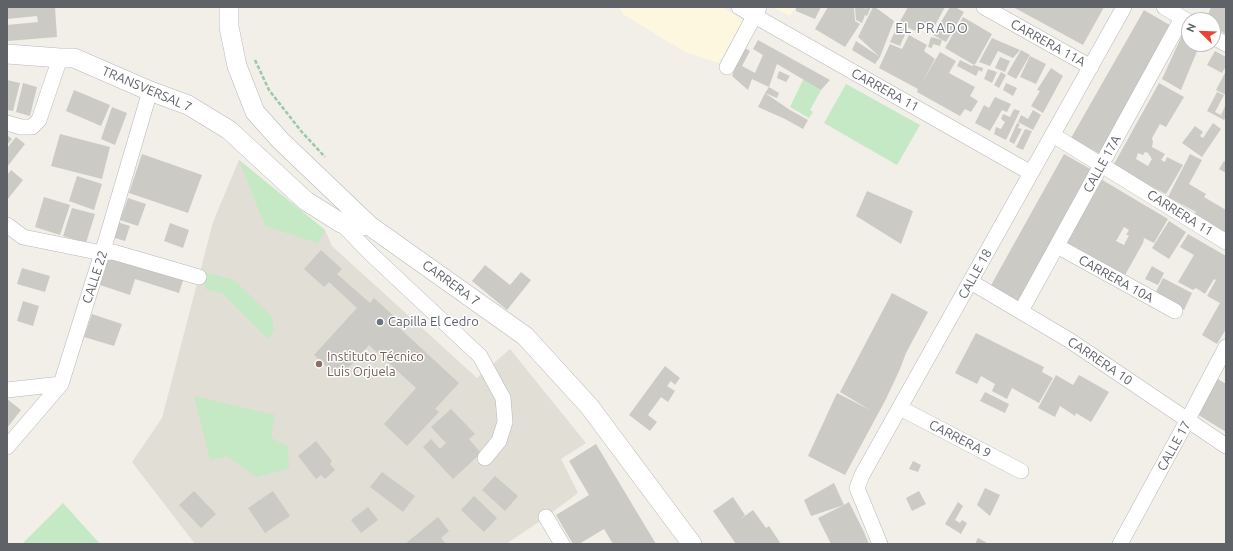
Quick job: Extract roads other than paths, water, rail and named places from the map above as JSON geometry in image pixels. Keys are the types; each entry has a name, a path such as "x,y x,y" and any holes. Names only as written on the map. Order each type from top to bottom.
{"street":[{"name":"CARRERA 7","path":"229,7 229,27 237,66 256,112 280,140 370,226 525,336 590,406 692,544"},
{"name":"CARRERA 11","path":"739,7 756,12 1031,173"},
{"name":"CARRERA 11A","path":"984,7 1091,67"},
{"name":"CALLE 18","path":"880,544 857,488 862,475 1124,7"},
{"path":"1164,7 1181,17"},
{"path":"727,67 756,12"},
{"name":"CALLE 17A","path":"1021,311 1102,165 1181,29"},
{"name":"TRANSVERSAL 7","path":"7,54 74,58 150,91 188,105 229,130 306,200 341,224"},
{"path":"7,123 21,127 32,127 39,120 60,58"},
{"name":"CALLE 22","path":"7,447 61,384 150,91"},
{"name":"CARRERA 11","path":"1053,135 1226,242"},
{"path":"341,224 370,226"},
{"path":"341,224 480,356 503,398 505,422 499,441 485,458"},
{"path":"7,225 23,237 102,253 113,252 198,277"},
{"name":"CARRERA 10A","path":"1057,246 1175,311"},
{"name":"CARRERA 10","path":"971,282 1069,340 1226,446"},
{"name":"CALLE 17","path":"1120,544 1226,346"},
{"path":"7,390 61,384"},
{"name":"CARRERA 9","path":"900,408 1021,471"},
{"path":"546,517 562,544"}],"place":[{"name":"Capilla El Cedro","path":"380,322"},
{"name":"Instituto Técnico Luis Orjuela","path":"319,364"}],"district":[{"name":"EL PRADO","path":"932,28"}]}
